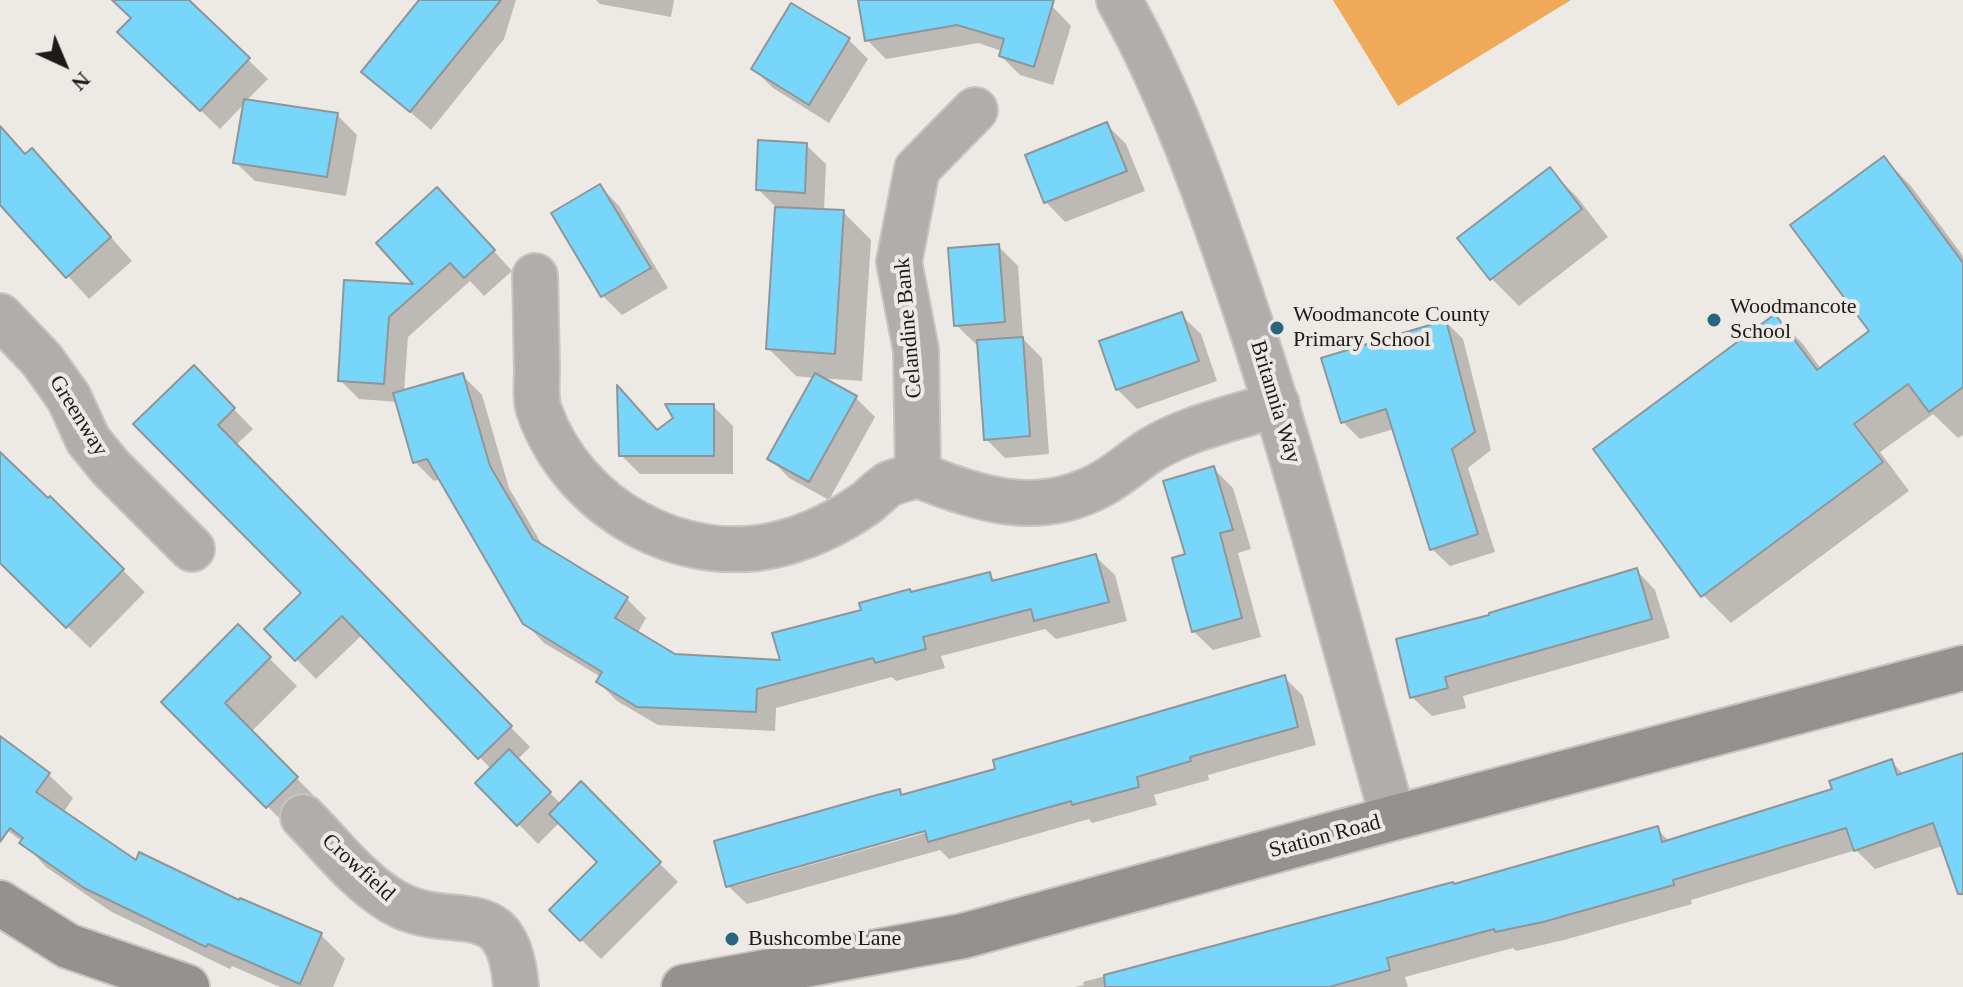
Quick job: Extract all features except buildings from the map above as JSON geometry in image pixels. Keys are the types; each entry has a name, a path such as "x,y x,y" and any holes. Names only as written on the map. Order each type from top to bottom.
{"street":[{"name":"Britannia Way","path":"1119,0 1143,42 1198,167 1277,404 1393,818"},
{"name":"Celandine Bank","path":"918,475 916,350 899,262 917,169 975,110"},
{"path":"535,276 538,407 552,440 571,470 596,496 625,518 654,533 717,549 782,543 813,533 842,518 888,485 918,475 969,495 995,501 1023,504 1051,501 1099,486 1152,450 1185,434 1277,404"},
{"name":"Greenway","path":"0,316 69,398 88,440 192,549"},
{"name":"Station Road","path":"684,987 963,936 1393,818 1963,668"},
{"name":"Crowfield","path":"303,817 371,885 395,903 424,915 483,921 496,930 513,957 516,987"},
{"path":"0,903 68,946 187,987"}],"shaded area":[{"path":"1333,0 1571,0 1398,106"}],"place":[{"name":"Woodmancote School","path":"1714,320"},
{"name":"Woodmancote County Primary School","path":"1277,328"},
{"name":"Bushcombe Lane","path":"732,939"}]}
